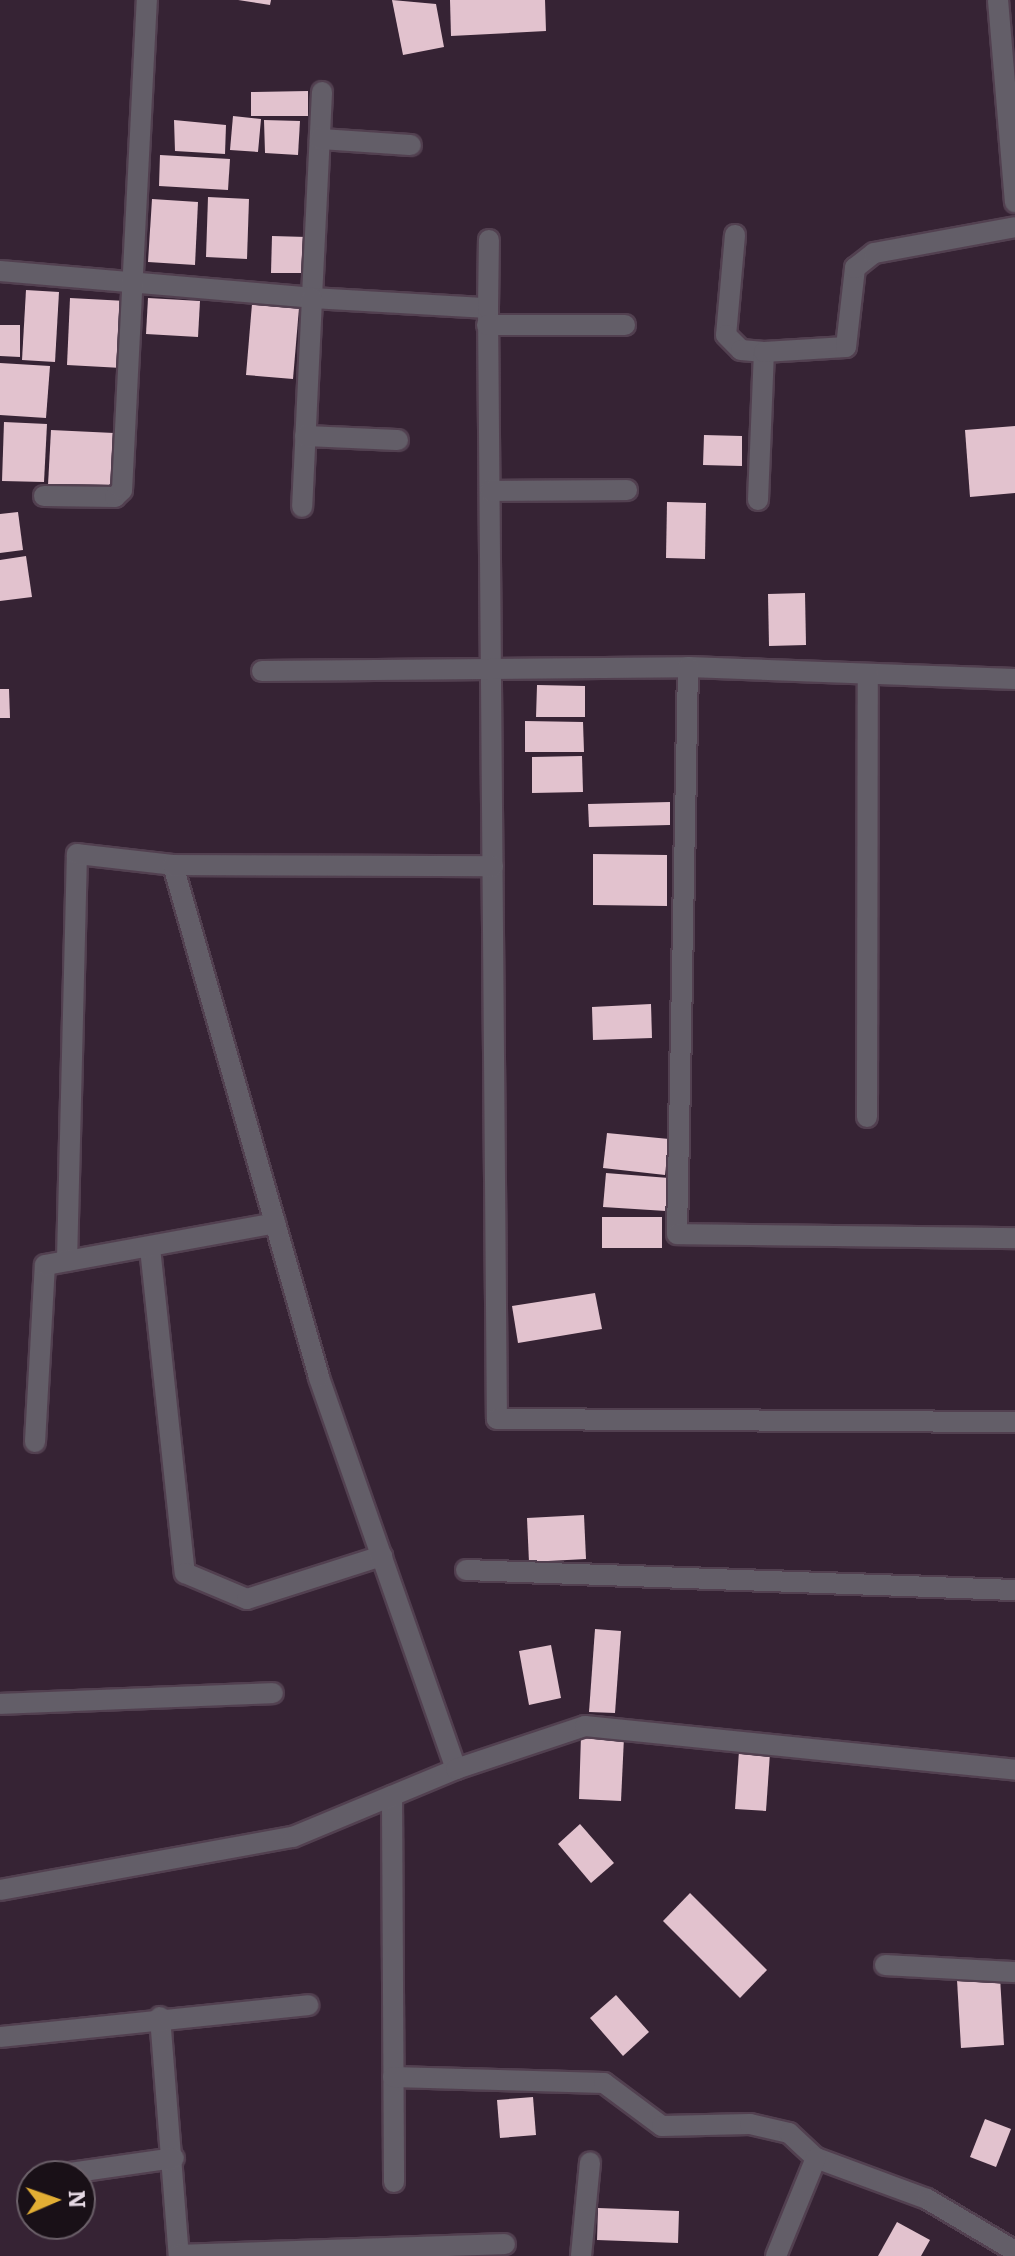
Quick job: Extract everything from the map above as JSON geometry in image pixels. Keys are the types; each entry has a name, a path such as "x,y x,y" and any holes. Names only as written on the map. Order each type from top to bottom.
{"street":[{"path":"44,496 120,493 138,284 147,0"},
{"path":"998,0 1015,202"},
{"path":"302,507 322,92"},
{"path":"320,139 411,145"},
{"path":"735,235 726,335 741,350 764,352 846,347 855,268 874,253 1015,227"},
{"path":"489,240 497,1419 1015,1422"},
{"path":"0,271 488,316 625,325"},
{"path":"758,500 764,352"},
{"path":"305,436 398,440"},
{"path":"490,491 627,490"},
{"path":"688,667 677,1234 1015,1238"},
{"path":"262,671 491,672 688,667 1015,679"},
{"path":"867,1117 868,674"},
{"path":"67,1261 77,854 173,865 493,866"},
{"path":"173,865 275,1223 382,1556 456,1769"},
{"path":"35,1442 45,1265 275,1223"},
{"path":"150,1248 185,1573 247,1599 382,1556"},
{"path":"466,1570 1015,1590"},
{"path":"0,1704 273,1693"},
{"path":"0,1890 293,1837 456,1769 585,1726 1015,1770"},
{"path":"392,1796 394,2182"},
{"path":"885,1965 1015,1972"},
{"path":"0,2037 160,2017 308,2005"},
{"path":"160,2017 174,2158 179,2256 505,2244"},
{"path":"393,2077 604,2083 662,2126 750,2124 789,2133 816,2158 927,2199 1015,2251"},
{"path":"96,2169 174,2158"},
{"path":"776,2256 816,2158"},
{"path":"581,2256 590,2162"}],"building":[{"path":"238,0 271,0 270,5"},
{"path":"392,0 436,4 444,47 403,55"},
{"path":"450,0 545,0 546,31 451,36"},
{"path":"308,91 308,116 251,116 251,92"},
{"path":"233,116 261,119 258,152 230,150"},
{"path":"174,120 226,125 225,154 175,151"},
{"path":"264,120 300,121 298,155 265,153"},
{"path":"160,155 230,159 228,190 159,186"},
{"path":"208,197 249,199 247,259 206,257"},
{"path":"152,199 198,202 195,265 148,262"},
{"path":"272,236 307,237 306,273 271,273"},
{"path":"26,290 59,292 55,362 22,360"},
{"path":"70,298 126,301 122,368 67,365"},
{"path":"148,298 200,301 198,337 146,334"},
{"path":"252,304 299,308 293,379 246,375"},
{"path":"0,325 20,325 20,357 0,356"},
{"path":"0,363 50,366 46,418 0,415"},
{"path":"4,422 47,424 44,482 2,481"},
{"path":"1015,426 1015,493 970,497 965,430"},
{"path":"51,430 114,433 112,488 48,485"},
{"path":"704,435 742,436 742,466 703,465"},
{"path":"667,502 706,503 705,559 666,558"},
{"path":"18,512 23,550 0,553 0,514"},
{"path":"26,556 32,597 0,601 0,560"},
{"path":"805,593 806,645 769,646 768,594"},
{"path":"537,685 585,686 585,717 536,717"},
{"path":"0,689 9,689 10,718 0,718"},
{"path":"525,721 583,722 584,752 525,752"},
{"path":"582,756 583,792 532,793 532,757"},
{"path":"670,802 670,825 589,827 588,804"},
{"path":"593,854 667,855 667,906 593,905"},
{"path":"651,1004 652,1038 593,1040 592,1007"},
{"path":"607,1133 669,1139 665,1175 603,1168"},
{"path":"606,1173 669,1178 666,1211 603,1207"},
{"path":"602,1217 662,1217 662,1248 602,1248"},
{"path":"595,1293 602,1329 518,1343 512,1306"},
{"path":"584,1515 586,1559 529,1562 527,1518"},
{"path":"595,1629 621,1631 615,1713 589,1712"},
{"path":"551,1645 561,1698 529,1705 519,1651"},
{"path":"581,1735 624,1737 621,1801 579,1799"},
{"path":"739,1751 770,1753 766,1811 735,1809"},
{"path":"580,1824 614,1863 591,1883 558,1844"},
{"path":"690,1893 767,1970 740,1998 663,1921"},
{"path":"1000,1977 1004,2045 961,2048 957,1980"},
{"path":"616,1995 649,2032 623,2056 590,2018"},
{"path":"533,2097 536,2135 500,2138 497,2100"},
{"path":"985,2119 1011,2129 996,2167 970,2157"},
{"path":"598,2208 679,2211 678,2243 597,2240"},
{"path":"897,2222 930,2240 921,2256 878,2256"}]}
